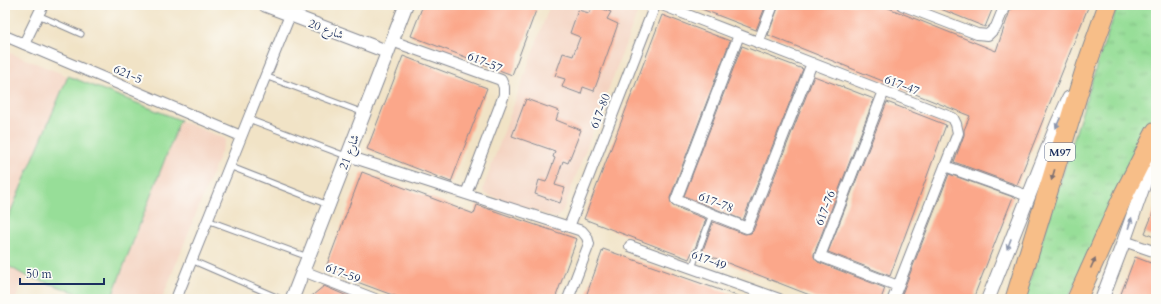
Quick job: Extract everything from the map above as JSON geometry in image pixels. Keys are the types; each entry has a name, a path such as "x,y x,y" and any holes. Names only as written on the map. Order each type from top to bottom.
{"highway":[{"name":"M97","path":"1015,299 1096,36 1108,5"},
{"path":"1077,299 1125,192 1156,131"}],"street":[{"path":"24,44 42,5"},
{"name":"شارع 20","path":"264,5 290,15 390,47"},
{"name":"شارع 21","path":"292,299 406,5"},
{"name":"617-80","path":"569,227 655,5"},
{"name":"617-47","path":"662,5 953,118 958,133 893,299"},
{"path":"758,42 773,5"},
{"path":"902,5 977,34 988,35 996,27 1004,5"},
{"path":"176,299 290,15"},
{"name":"617-78","path":"739,35 676,200 748,228 812,64"},
{"name":"621-5","path":"5,36 241,136"},
{"path":"988,299 1058,122 1096,36"},
{"name":"617-57","path":"390,47 501,80 504,87 504,95 466,194"},
{"name":"617-76","path":"884,91 820,256 898,286"},
{"path":"1102,299 1156,150"},
{"path":"348,156 582,231 587,237 588,244 568,299"},
{"path":"945,166 1028,196"},
{"path":"1124,241 1156,252"},
{"name":"617-49","path":"630,246 779,299"},
{"name":"617-59","path":"303,271 375,299"}],"lane":[{"path":"38,14 81,34"},
{"path":"265,76 364,113"},
{"path":"248,118 348,156"},
{"path":"229,166 328,205"},
{"path":"692,268 712,214"},
{"path":"208,220 308,257"},
{"path":"191,260 281,299"}],"shaded area":[{"path":"550,5 621,5 638,11 562,213 556,218 485,194 483,189"},
{"path":"5,51 226,139 162,299 95,299 24,275 16,299 5,299"}],"green space":[{"path":"1118,5 1156,5 1156,114 1068,299 1024,299 1099,58"},
{"path":"68,76 180,120 114,291 113,299 95,299 24,275 5,264 5,225"}],"building":[{"path":"423,5 538,5 512,75 411,36"},
{"path":"593,5 611,12 607,19 618,24 594,91 583,87 581,94 562,87 565,79 555,76 563,53 573,56 580,37 570,33 578,10 589,13"},
{"path":"691,5 766,5 756,30"},
{"path":"779,5 881,5 996,51 1012,5 1089,5 1017,185 954,162 970,116 768,35"},
{"path":"931,5 994,5 985,27"},
{"path":"662,15 730,41 670,198 673,206 706,219 694,251 693,250 689,259 584,219"},
{"path":"742,46 803,69 743,220 684,196"},
{"path":"403,56 487,88 451,182 367,149"},
{"path":"814,76 874,99 814,257 818,262 885,288 881,299 820,299 702,253 713,222 745,234 753,231"},
{"path":"526,99 559,111 556,120 581,130 568,163 563,161 555,185 565,188 560,203 535,194 539,180 546,182 555,158 553,157 555,151 512,136"},
{"path":"887,102 946,125 890,276 828,252"},
{"path":"362,172 474,214 477,205 577,239 555,299 403,299 325,270"},
{"path":"949,174 1013,197 973,299 900,299"},
{"path":"1156,208 1156,238 1145,233"},
{"path":"603,249 743,298 585,299"},
{"path":"1135,257 1156,265 1156,299 1119,299"},
{"path":"324,286 354,299 308,299"}]}
